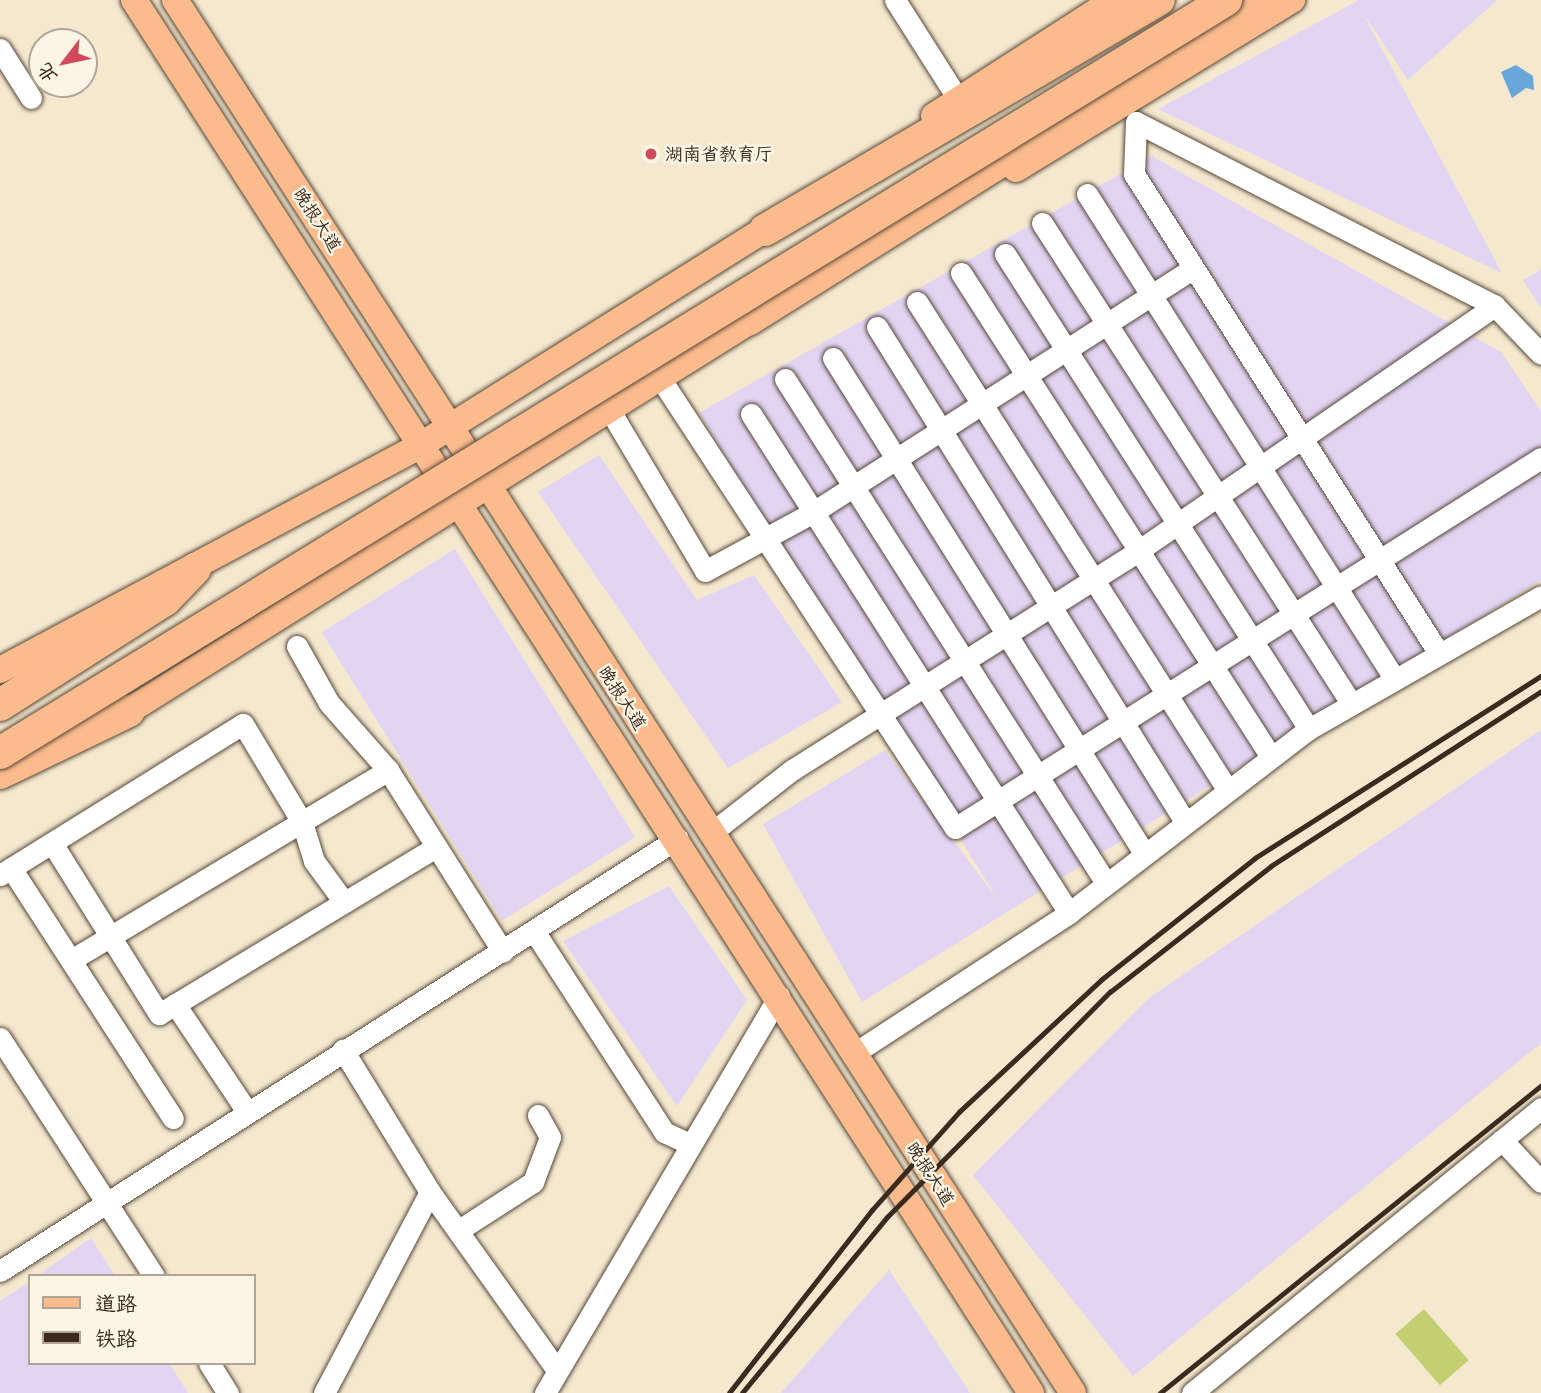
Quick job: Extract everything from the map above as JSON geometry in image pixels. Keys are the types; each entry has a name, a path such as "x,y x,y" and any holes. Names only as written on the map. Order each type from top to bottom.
{"highway":[{"path":"765,230 1159,0"},
{"path":"0,730 1187,0"},
{"path":"0,753 1226,0"},
{"path":"748,320 861,246 1257,0"},
{"path":"0,705 165,600 195,569"},
{"path":"0,773 35,752 129,711"}],"main road":[{"name":"晚报大道","path":"134,0 678,838 1031,1393"},
{"name":"晚报大道","path":"175,0 450,428 485,487 1073,1393"},
{"path":"0,670 195,569 450,428 765,230 958,99 1114,0"},
{"path":"0,791 609,409 662,380 748,320 875,253 1292,0"}],"street":[{"path":"895,0 958,99"},
{"path":"0,49 28,93"},
{"path":"1438,652 1134,174 1136,122 1495,306 1541,354"},
{"path":"1087,194 1149,297 1394,678"},
{"path":"1042,223 1109,323 1290,613 1351,704"},
{"path":"1005,254 1309,729"},
{"path":"609,409 705,571 812,513 896,461 1193,268"},
{"path":"961,273 1025,377 1271,757"},
{"path":"917,302 1227,789"},
{"path":"710,833 882,713 1177,525 1495,306"},
{"path":"877,327 1184,820"},
{"path":"833,358 1003,635 1144,853"},
{"path":"785,379 1106,883"},
{"path":"662,380 955,828 1164,691 1541,458"},
{"path":"751,414 922,687 1069,913"},
{"path":"853,1054 1069,913 1184,820 1309,729 1438,652 1541,596"},
{"path":"297,646 329,703 388,770 503,952"},
{"path":"173,1118 71,960 5,872 243,724 302,822 314,861 344,902"},
{"path":"71,960 388,770"},
{"path":"0,1271 343,1050 536,934 678,838"},
{"path":"52,843 159,1014 436,847"},
{"path":"536,934 664,1132 690,1144"},
{"path":"545,1393 779,996"},
{"path":"175,1004 248,1112"},
{"path":"0,1038 153,1274"},
{"path":"343,1050 430,1192 462,1228 557,1370"},
{"path":"1192,1393 1541,1108"},
{"path":"462,1228 533,1182 550,1137 538,1115"},
{"path":"1502,1140 1541,1182"},
{"path":"324,1393 430,1192"},
{"path":"210,1365 228,1393"}],"shaded area":[{"path":"1359,0 1497,0 1408,80 1362,12 1502,273 1158,109"},
{"path":"1152,156 1501,352 1541,411 1541,580 862,1002 763,824 885,750 998,900 699,413"},
{"path":"1541,270 1541,308 1523,280"},
{"path":"599,455 697,600 754,575 842,702 728,768 538,492"},
{"path":"455,549 635,837 502,921 322,632"},
{"path":"1541,730 1541,1043 1133,1376 973,1175 1149,998"},
{"path":"669,886 747,1000 677,1106 563,941"},
{"path":"91,1238 114,1274 40,1274"},
{"path":"889,1270 970,1393 781,1393"},
{"path":"28,1282 28,1365 170,1365 188,1393 0,1393 0,1301"}],"green space":[{"path":"1424,1309 1469,1360 1440,1385 1395,1334"}],"water":[{"path":"1516,65 1533,76 1534,90 1526,88 1512,98 1501,72"}],"railway":[{"path":"729,1393 872,1210 959,1112 1102,979 1255,858 1541,676"},
{"path":"742,1393 887,1217 1110,992 1271,866 1541,691"},
{"path":"1160,1393 1541,1086"}],"place":[{"name":"湖南省教育厅","path":"651,154"}]}
